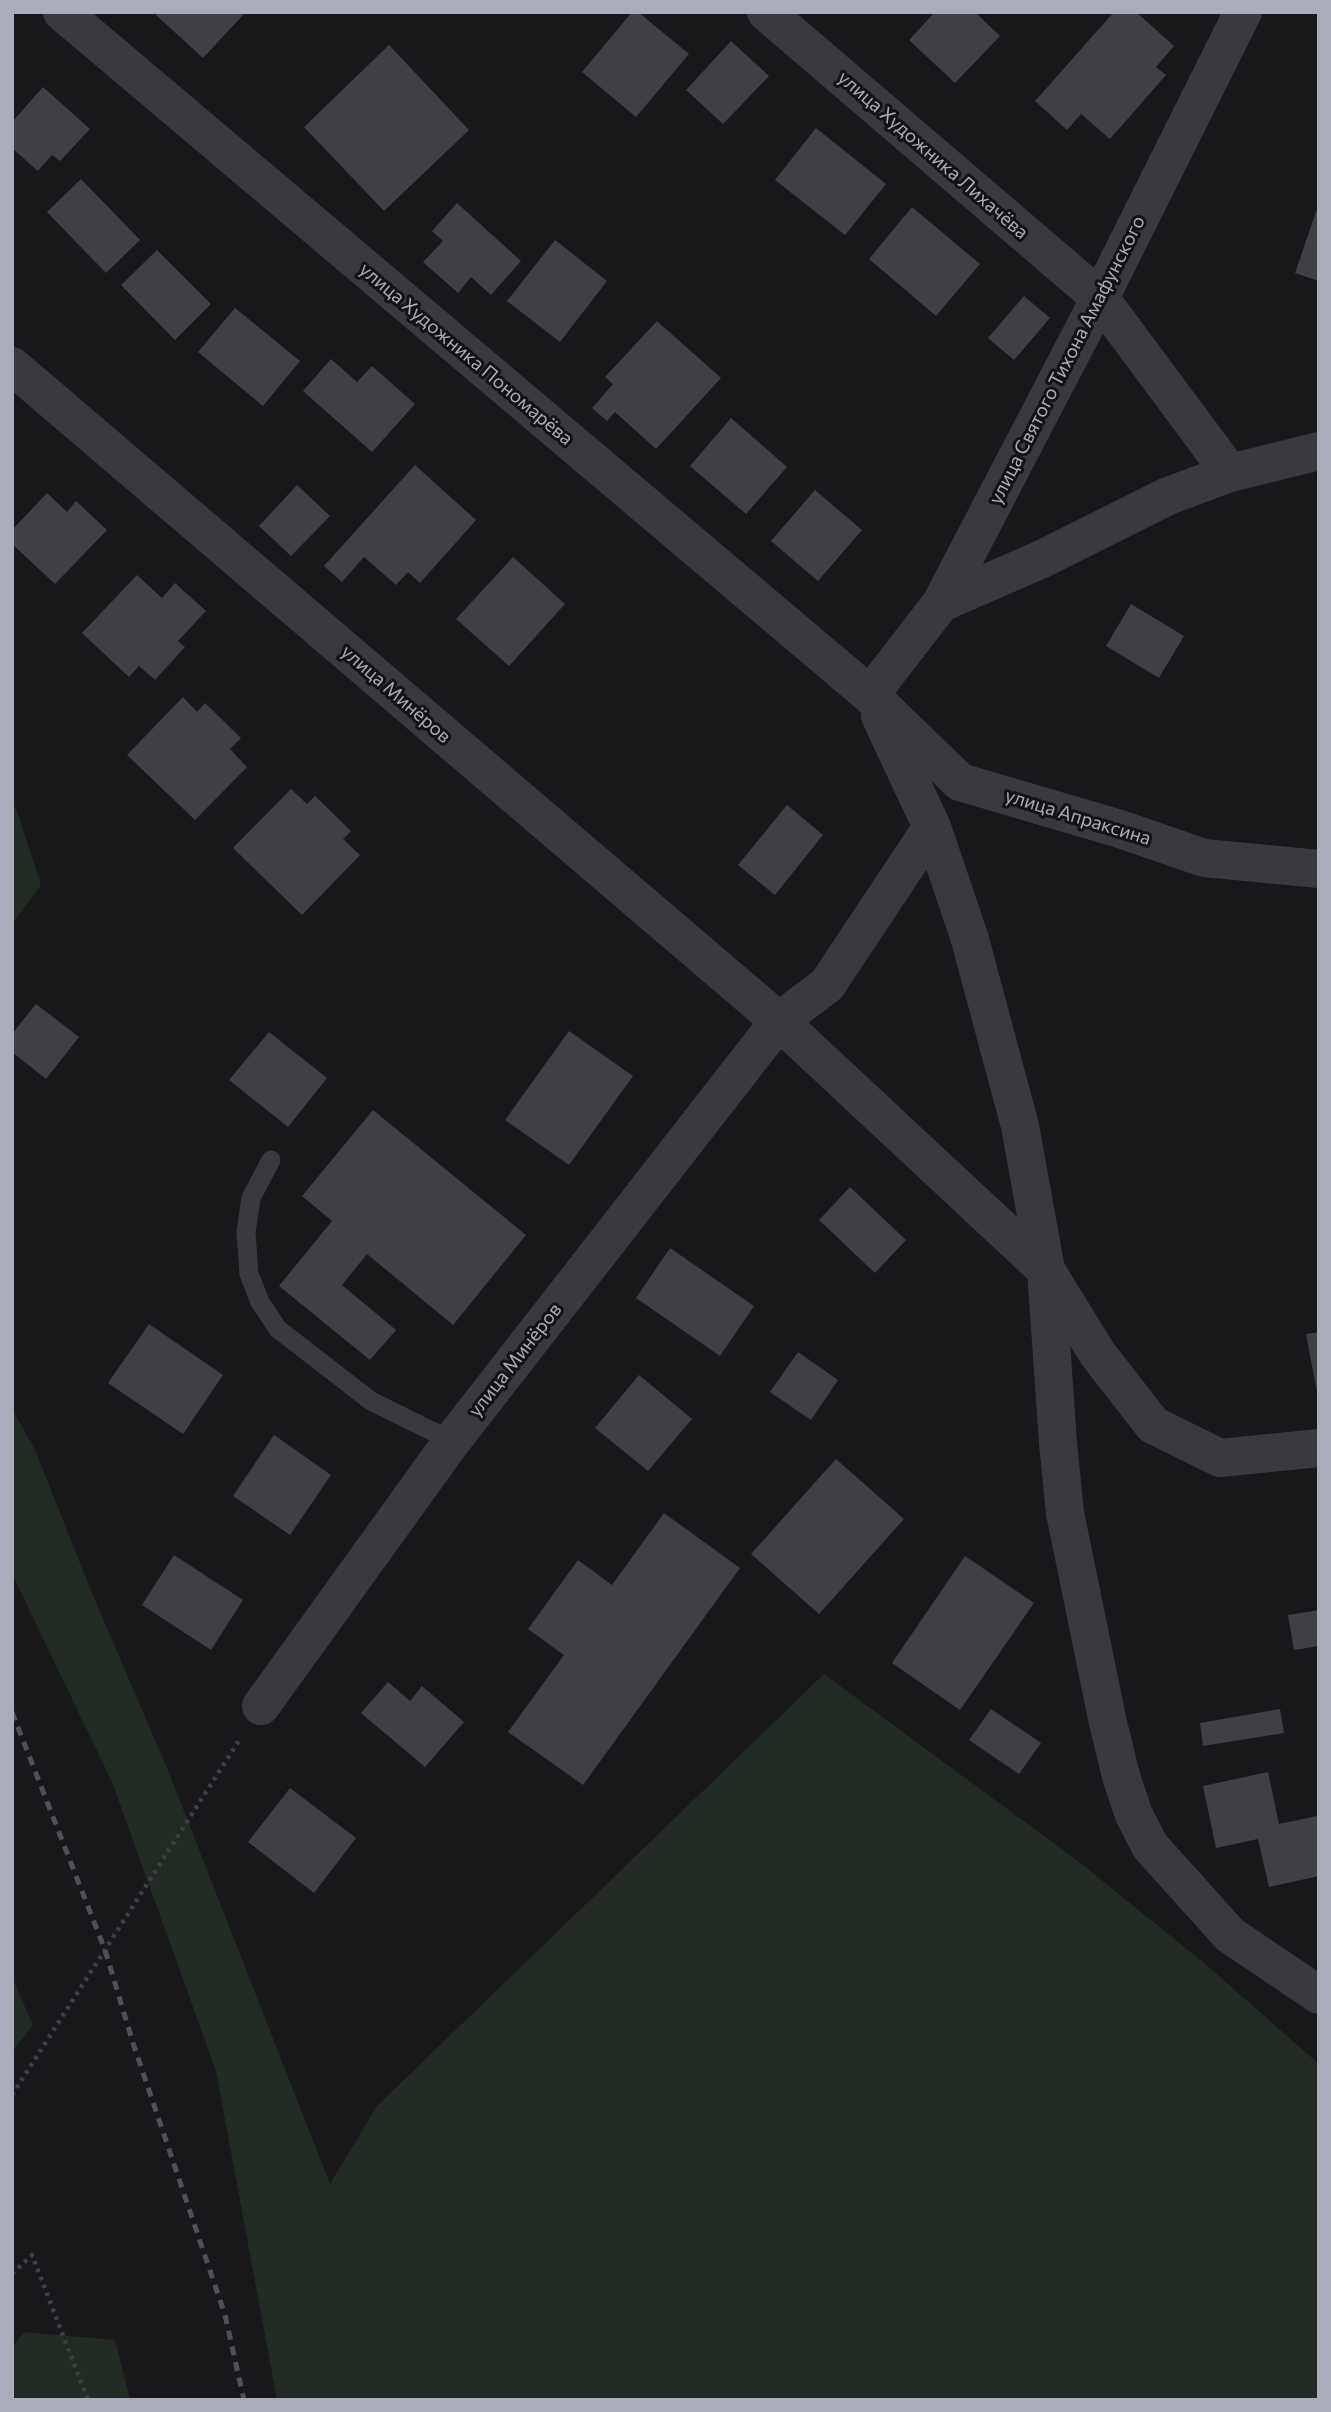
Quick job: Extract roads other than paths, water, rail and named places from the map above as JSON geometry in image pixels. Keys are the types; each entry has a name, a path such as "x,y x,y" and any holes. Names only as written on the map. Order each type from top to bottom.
{"street":[{"name":"улица Художника Пономарёва","path":"62,12 870,695"},
{"name":"улица Художника Лихачёва","path":"766,12 1100,298 1230,472"},
{"name":"улица Святого Тихона Амафунского","path":"870,695 941,603 1100,298 1243,12"},
{"name":"улица Минёров","path":"12,366 779,1021"},
{"path":"941,603 1042,559 1168,496 1230,472 1319,451"},
{"path":"870,695 932,827 969,936 1020,1126 1046,1270 1065,1513 1108,1723 1134,1815 1150,1846 1230,1935 1319,1995"},
{"name":"улица Апраксина","path":"870,695 960,782 1120,829 1204,858 1319,869"},
{"name":"улица Минёров","path":"261,1706 452,1441 779,1021 827,985 932,827"},
{"path":"779,1021 1046,1270 1097,1353 1153,1425 1220,1458 1319,1448"}],"lane":[{"path":"271,1160 251,1198 246,1232 249,1274 260,1302 278,1329 371,1401 452,1441"}],"railway":[{"path":"12,1712 105,1950 133,2043 225,2315 244,2400"}]}
